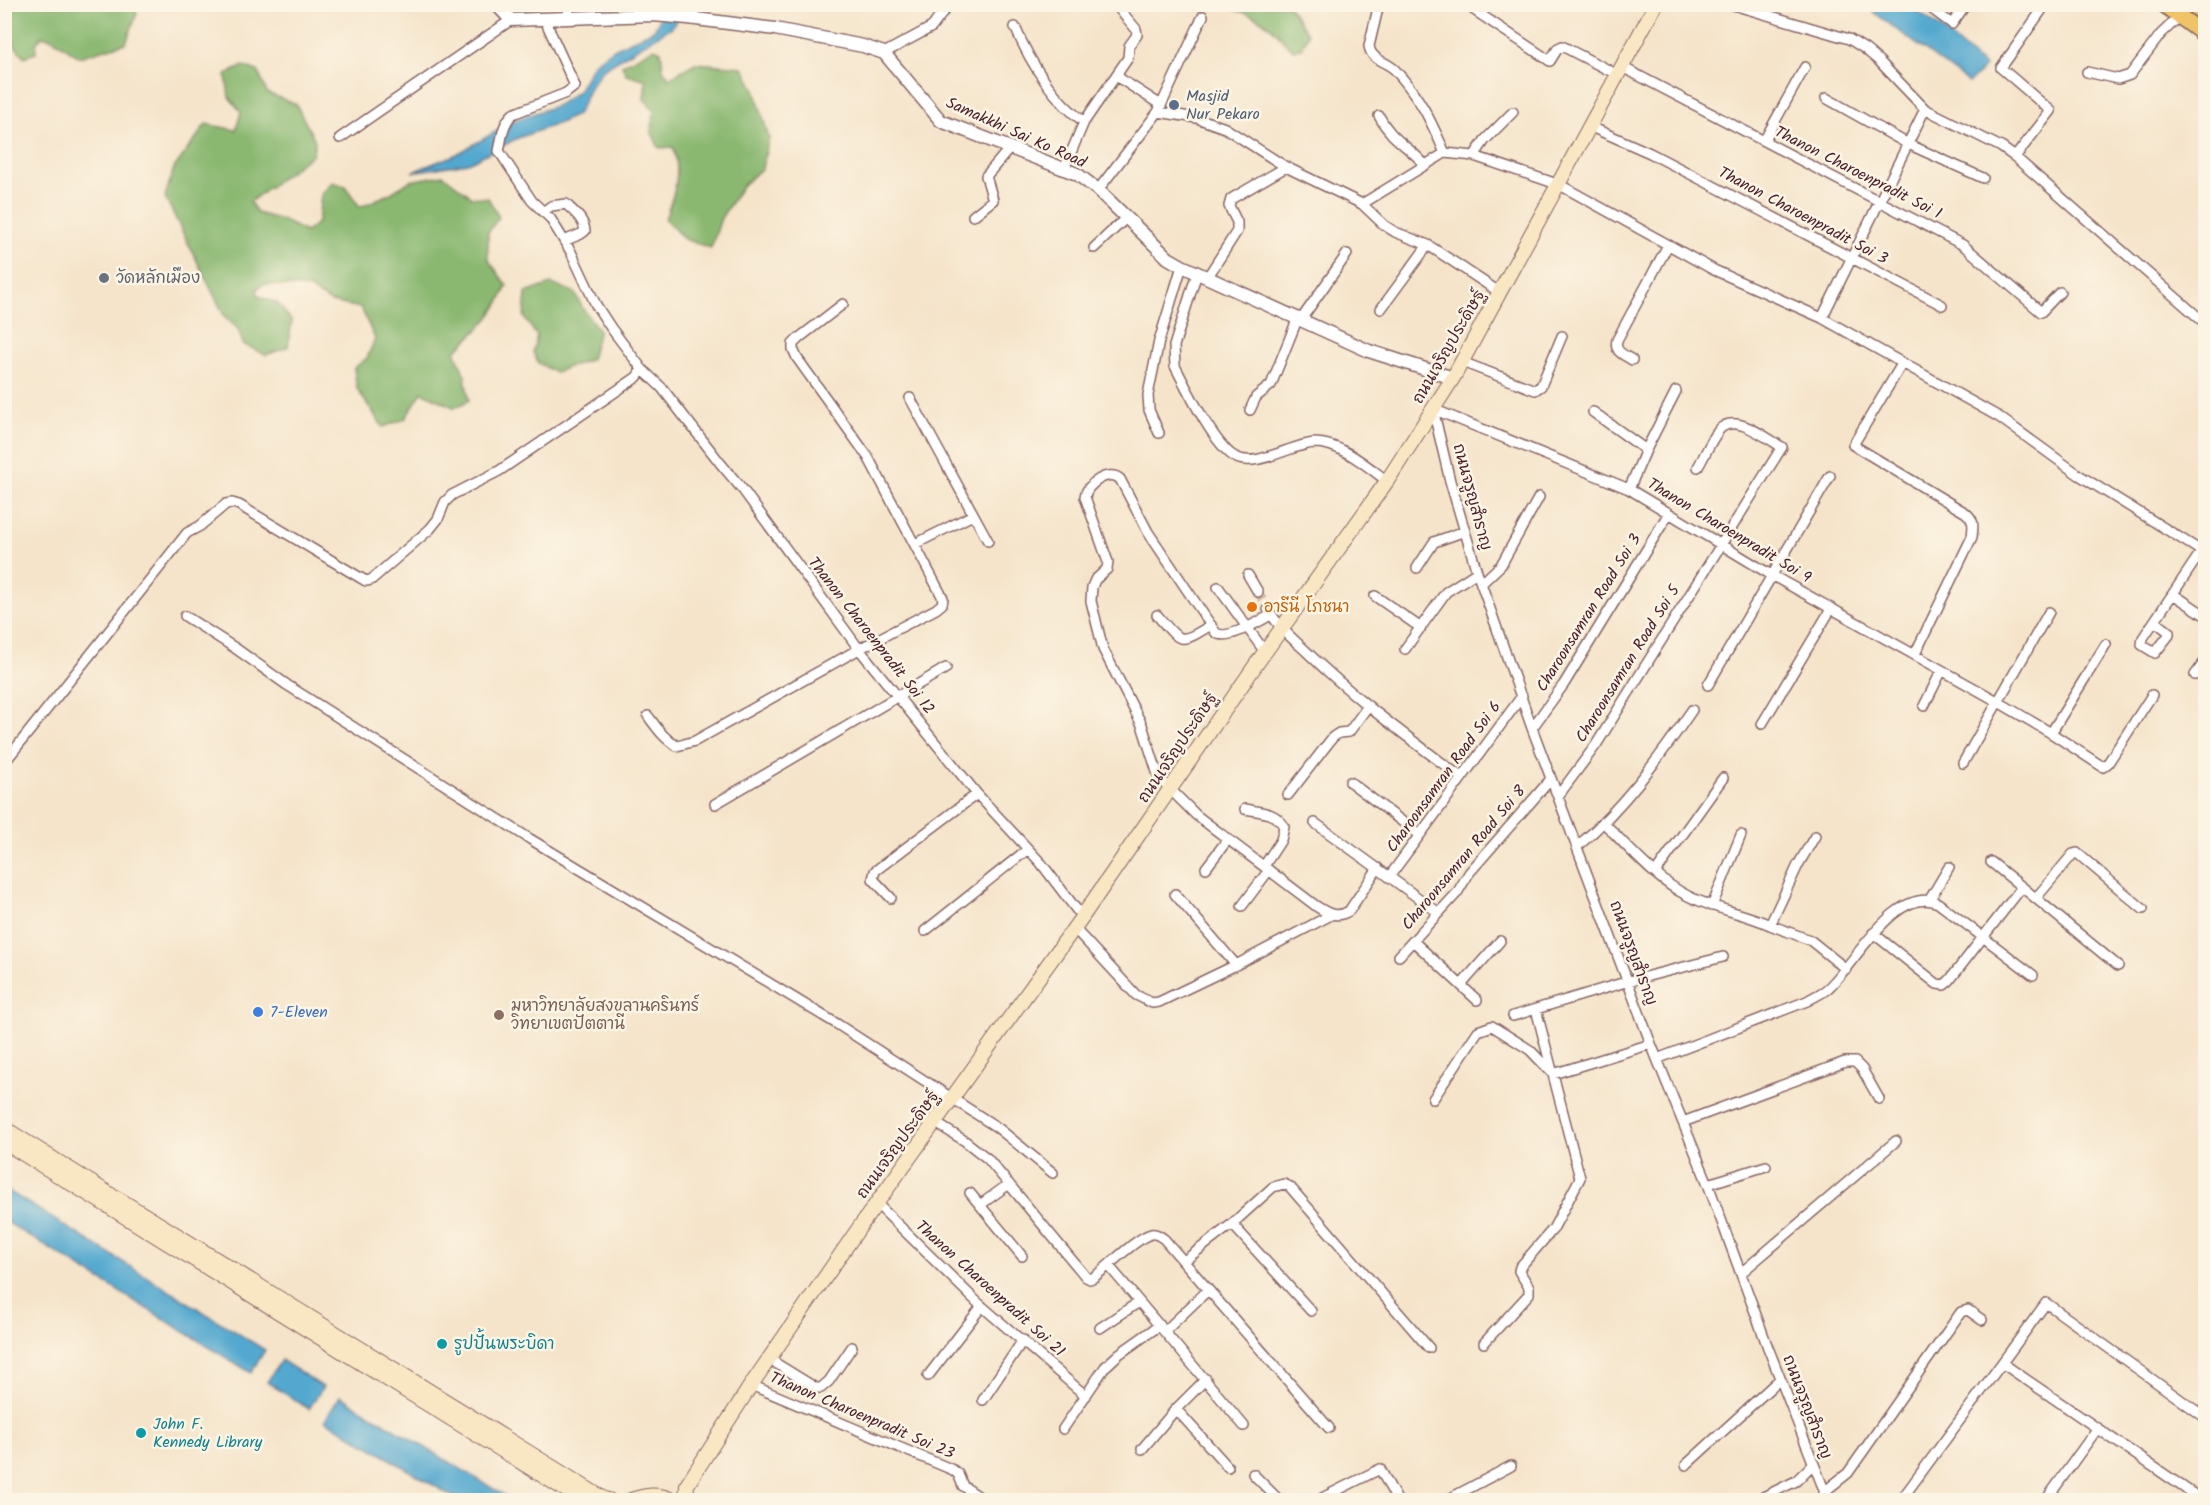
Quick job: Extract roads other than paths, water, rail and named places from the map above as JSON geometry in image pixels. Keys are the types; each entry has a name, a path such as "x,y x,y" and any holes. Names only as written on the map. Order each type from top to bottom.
{"main road":[{"name":"ถนนเจริญประดิษฐ์","path":"686,1500 687,1485 751,1384 876,1203 1078,922 1386,481 1433,409 1453,378 1498,292 1560,185 1656,4"},
{"path":"2163,4 2205,36"},
{"path":"2191,4 2205,14"},
{"path":"4,1128 111,1201 582,1500"},
{"path":"4,1142 111,1201 609,1500"},
{"path":"631,1500 649,1495 666,1498 687,1485"}],"street":[{"path":"496,4 511,20"},
{"path":"568,4 569,18"},
{"path":"340,138 511,20 653,15 688,18 775,29 862,46 884,53 932,27 949,4"},
{"path":"1064,169 1083,122 1128,58 1129,46 1137,32 1114,4"},
{"path":"1379,4 1369,46 1370,52 1374,58 1394,68 1422,102 1445,153"},
{"name":"Thanon Charoenpradit Soi 1","path":"1465,4 1550,61 1558,48 1562,46 1620,71 1764,141 1963,245 2041,312 2060,292"},
{"path":"1730,4 1849,39 1865,49 1925,109 2001,147 2015,157 2205,324"},
{"path":"1925,4 1952,24 1966,4"},
{"path":"2015,157 2051,111 2001,68 2046,4"},
{"path":"1098,190 1160,108 1203,16"},
{"path":"2087,72 2118,79 2130,75 2161,34 2179,17"},
{"name":"Thanon Charoenpradit Soi 12","path":"544,18 574,86 566,93 513,114 504,124 499,151 532,201 550,218 571,252 596,305 611,328 642,369 662,388 743,490 859,649 977,794 1041,863 1078,922 1136,995 1152,1003 1159,1002 1236,965"},
{"path":"1015,27 1024,47 1058,98 1083,122"},
{"name":"Samakkhi Sai Ko Road","path":"884,53 941,121 1077,174 1098,190 1168,258 1182,266 1369,351 1453,378"},
{"path":"1764,141 1805,68"},
{"path":"1116,76 1160,108 1212,122 1286,167 1362,204 1384,225 1395,232 1428,245 1498,292"},
{"path":"1826,98 1908,144 1983,178"},
{"path":"1822,318 1925,109"},
{"path":"1474,156 1485,140 1513,112"},
{"path":"1380,116 1390,135 1413,152 1425,165"},
{"name":"Thanon Charoenpradit Soi 3","path":"1591,127 1650,153 1942,305"},
{"path":"973,216 993,200 986,176 1010,148"},
{"path":"1362,204 1445,153 1474,156 1560,185 1714,270 1822,318 1999,417 2079,475 2203,553 2155,621"},
{"path":"1286,167 1231,199 1229,206 1237,222 1238,231 1202,276 1174,346 1175,366 1221,445 1238,459 1252,460 1315,443 1333,447 1362,462 1386,481"},
{"path":"543,212 551,206 566,204 584,224 585,231 564,241"},
{"path":"1094,248 1126,218"},
{"path":"1381,309 1428,245"},
{"path":"1632,360 1618,352 1617,340 1668,245"},
{"path":"1250,410 1259,394 1271,386 1298,320 1347,254"},
{"path":"1160,433 1149,410 1148,394 1159,341 1182,266"},
{"path":"648,716 662,736 677,746 695,741 942,604 943,598 868,457 797,358 793,349 793,344 799,338 843,304"},
{"path":"1462,362 1535,390 1541,386 1562,336"},
{"path":"1902,364 1853,445 1966,513 1972,518 1974,524 1972,537 1915,654"},
{"path":"4,763 187,533 200,526 226,504 239,505 366,581 371,580 430,529 438,519 445,502 452,495 508,465 632,382 642,369"},
{"path":"1629,489 1676,391"},
{"path":"910,398 988,541"},
{"name":"Thanon Charoenpradit Soi 9","path":"1433,409 1629,489 1773,576 1999,702 2103,767 2108,763 2152,695"},
{"name":"ถนนจรูญสำราญ","path":"1433,409 1477,572 1532,728 1651,1044 1708,1184 1826,1496"},
{"path":"1593,412 1646,450"},
{"name":"Charoonsamran Road Soi 5","path":"1558,796 1602,736 1782,447 1739,424 1730,423 1719,430 1698,467"},
{"path":"1331,915 1196,815 1170,790 1155,771 1142,725 1103,649 1091,601 1095,580 1107,569 1108,562 1085,497 1090,485 1110,474 1120,479 1148,532 1211,625 1221,636 1247,627 1270,612 1281,629 1368,706 1462,778"},
{"path":"1708,685 1830,476"},
{"path":"1481,584 1501,565 1539,497"},
{"name":"Charoonsamran Road Soi 3","path":"1532,728 1564,684 1669,513"},
{"path":"915,544 973,515"},
{"path":"1417,568 1434,542 1465,531"},
{"path":"1405,649 1446,592 1477,572"},
{"path":"1248,575 1258,592"},
{"path":"1218,587 1265,652"},
{"path":"2173,594 2205,616"},
{"path":"1375,596 1420,628"},
{"path":"1762,724 1831,609"},
{"path":"1963,763 2049,612"},
{"path":"1157,615 1176,636 1182,639 1188,639 1211,625"},
{"path":"185,616 287,685 478,806 637,905 837,1024 998,1128 1053,1173"},
{"path":"2051,733 2106,644"},
{"path":"2195,675 2205,660"},
{"path":"715,804 946,668"},
{"path":"1924,706 1942,670"},
{"name":"Charoonsamran Road Soi 6","path":"1389,877 1522,696"},
{"path":"1288,795 1333,737 1339,733 1348,732 1368,706"},
{"path":"1578,846 1604,823 1653,767 1692,710"},
{"path":"1656,872 1724,778"},
{"name":"Charoonsamran Road Soi 8","path":"1399,956 1457,893 1469,873 1551,779"},
{"path":"1350,782 1420,835"},
{"path":"891,898 873,879 875,871 977,794"},
{"path":"1242,906 1267,868 1281,840 1284,827 1281,820 1275,816 1245,809"},
{"path":"1315,822 1439,913"},
{"path":"1604,823 1678,891 1712,906 1810,940 1846,969"},
{"path":"1712,906 1742,835"},
{"path":"1770,926 1798,865 1815,836"},
{"path":"1206,868 1228,839"},
{"path":"925,931 1028,849"},
{"path":"2036,898 2073,854 2077,853 2143,909"},
{"path":"1991,862 2118,966"},
{"path":"1930,899 1949,867"},
{"path":"1175,894 1236,965 1331,915 1343,915 1349,911 1378,868"},
{"path":"1873,933 1937,984 1944,985 1950,981 2022,887"},
{"path":"1657,1059 1807,1001 1826,990 1846,969 1873,933 1895,913 1910,904 1930,899 2033,975"},
{"path":"1413,941 1477,1000"},
{"path":"1461,985 1500,941"},
{"path":"1513,1016 1629,981 1723,957"},
{"path":"1484,1343 1529,1294 1529,1287 1519,1271 1520,1267 1553,1229 1580,1178 1536,1009"},
{"path":"1433,1099 1478,1031 1484,1027 1492,1026 1530,1050 1553,1074"},
{"path":"1553,1074 1651,1044"},
{"path":"1683,1122 1845,1062 1855,1062 1862,1069 1879,1099"},
{"path":"934,1122 965,1141 988,1159 1086,1277 1090,1279 1151,1234 1157,1234 1164,1239 1329,1428"},
{"path":"1741,1273 1896,1141"},
{"path":"1708,1184 1766,1166"},
{"path":"980,1206 1009,1184"},
{"path":"1184,1261 1232,1224 1273,1187 1280,1184 1290,1187 1429,1348"},
{"path":"970,1193 1022,1256"},
{"name":"Thanon Charoenpradit Soi 21","path":"876,1203 982,1306 1086,1396"},
{"path":"1232,1224 1311,1311"},
{"path":"1109,1266 1244,1426"},
{"path":"1063,1429 1105,1367 1119,1354 1162,1328 1208,1290"},
{"path":"1100,1328 1139,1302"},
{"path":"1901,1500 2046,1303 2205,1418"},
{"path":"928,1376 982,1306"},
{"path":"1826,1496 1848,1473 1960,1312 1968,1310 1982,1320"},
{"path":"983,1400 1023,1340"},
{"path":"769,1359 816,1388 821,1388 829,1381 852,1347"},
{"path":"2001,1363 2202,1500"},
{"path":"1142,1449 1176,1409 1206,1379"},
{"path":"1686,1465 1780,1379"},
{"name":"Thanon Charoenpradit Soi 23","path":"751,1384 953,1470 958,1474 963,1486 984,1500"},
{"path":"1176,1409 1228,1467"},
{"path":"2046,1500 2097,1430"},
{"path":"1757,1500 1796,1481 1813,1464"},
{"path":"1447,1500 1511,1466"},
{"path":"1318,1500 1380,1469 1397,1500"},
{"path":"1253,1474 1279,1500"}],"water":[{"path":"667,5 685,5 672,27 603,69 592,84 577,115 518,138 468,163 412,172 457,154 518,119 558,105 578,91 594,63 614,49 654,30"},
{"path":"1864,5 1907,5 1937,25 1985,67 1969,83"},
{"path":"5,1189 265,1350 251,1373 5,1221"},
{"path":"281,1360 323,1387 309,1409 267,1382"},
{"path":"340,1396 512,1500 458,1500 325,1420"}],"tunnel":[{"path":"1258,592 1268,609"}],"place":[{"name":"Masjid Nur Pekaro","path":"1174,105"},
{"name":"วัดหลักเมือง","path":"104,278"},
{"name":"อารีนี โภชนา","path":"1252,607"},
{"name":"7-Eleven","path":"258,1012"},
{"name":"มหาวิทยาลัยสงขลานครินทร์ วิทยาเขตปัตตานี","path":"499,1015"},
{"name":"รูปปั้นพระบิดา","path":"442,1344"},
{"name":"John F. Kennedy Library","path":"141,1433"}]}
